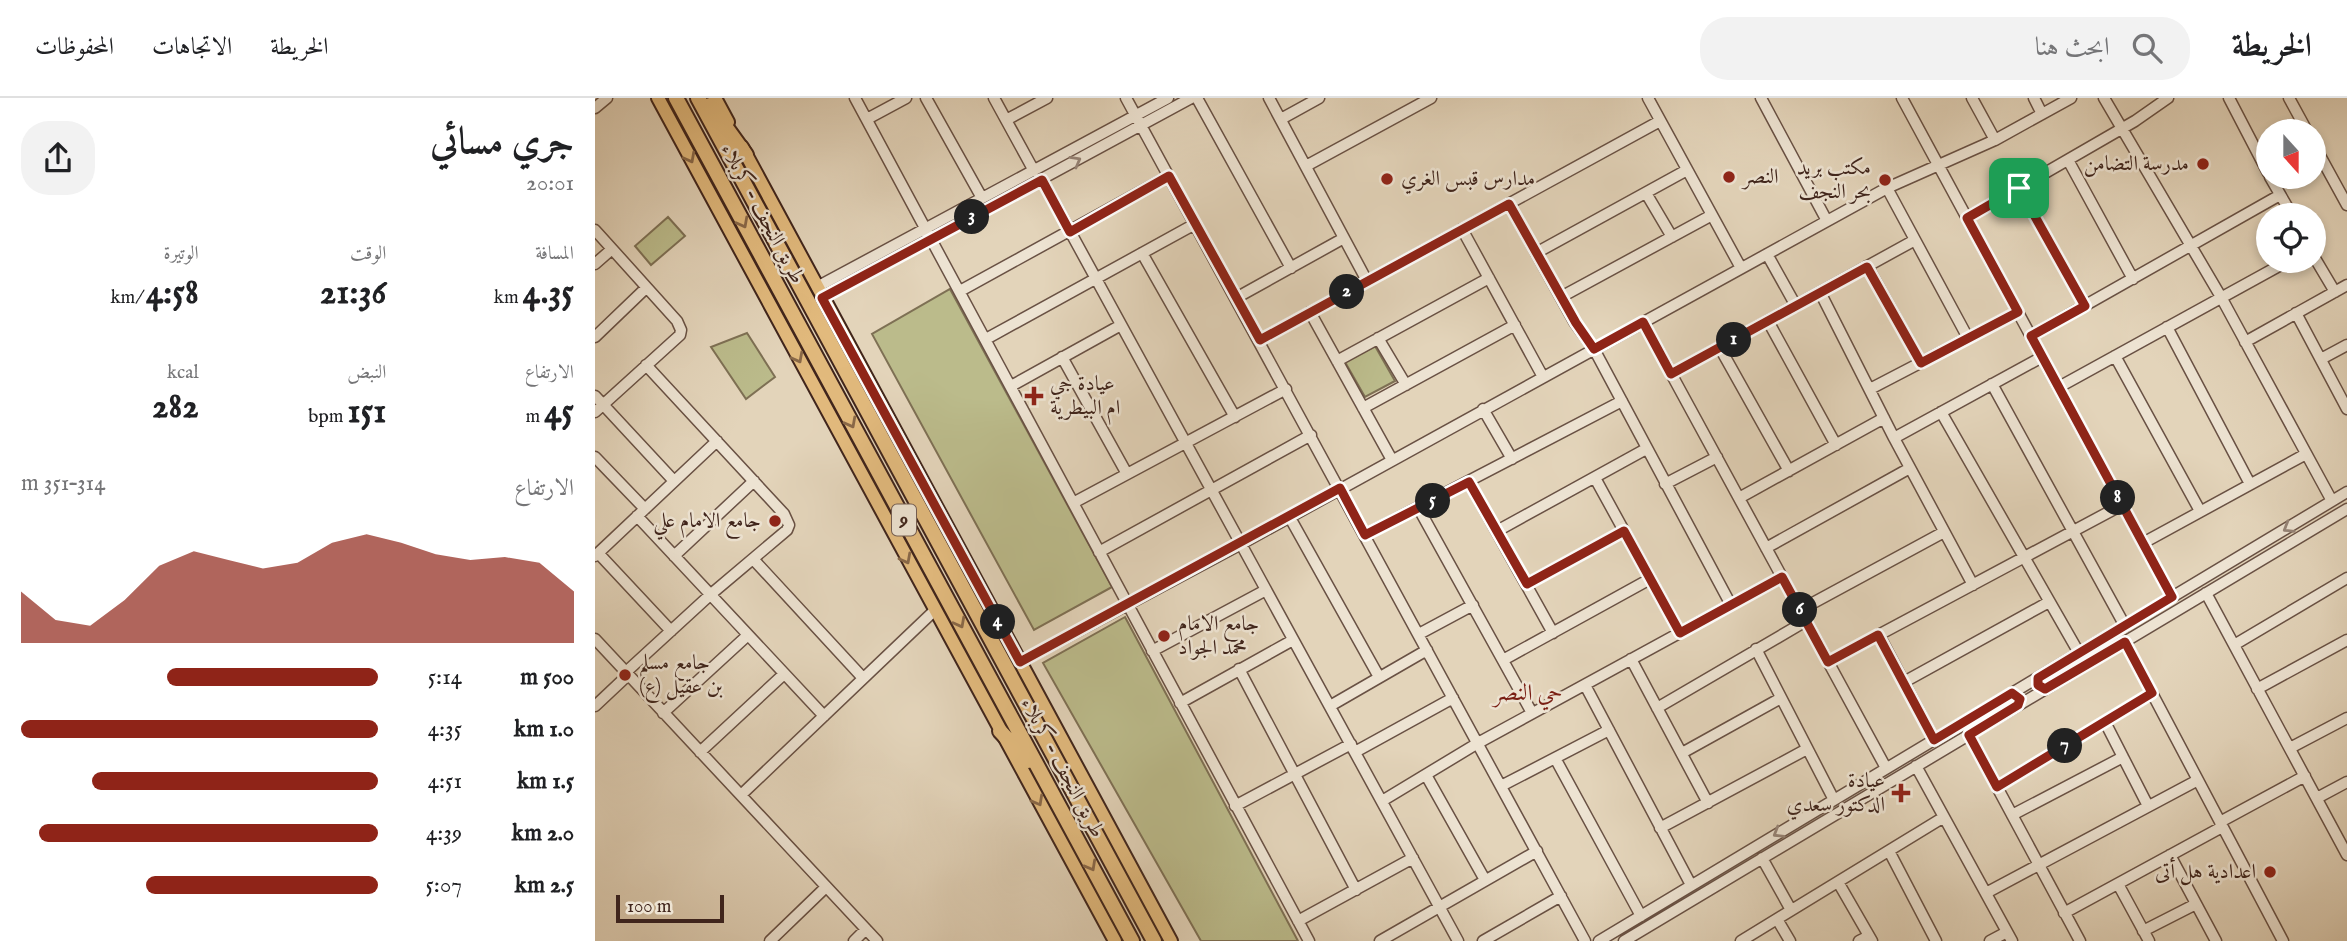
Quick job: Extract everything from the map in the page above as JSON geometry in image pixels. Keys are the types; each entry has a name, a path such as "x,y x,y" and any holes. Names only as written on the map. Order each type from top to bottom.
{"highway":[{"name":"طريق النجف - کربلاء","path":"676,98 1132,941"},
{"name":"9","path":"698,98 1154,941"},
{"path":"705,98 746,155"},
{"path":"1000,731 1042,776"}],"main road":[{"path":"658,98 1115,941"},
{"path":"715,98 1171,941"}],"street":[{"path":"855,98 1309,941"},
{"path":"866,119 906,98"},
{"path":"926,98 982,198"},
{"path":"994,98 1034,171"},
{"path":"1006,120 1047,98"},
{"path":"1126,98 1585,941"},
{"path":"1149,115 1168,98"},
{"path":"819,293 946,231 1042,180 1138,120 1191,98"},
{"path":"1197,98 1291,268"},
{"path":"1269,98 1367,281"},
{"path":"1281,119 1318,98"},
{"path":"1648,98 1741,268"},
{"path":"1762,98 1827,221"},
{"path":"1902,98 2172,597"},
{"path":"1972,98 1995,140"},
{"path":"2034,98 2042,114"},
{"path":"1020,662 1241,544 1887,188 1995,140 2071,98"},
{"path":"2105,98 2221,298 2332,501"},
{"path":"1967,218 2122,128 2168,98"},
{"path":"2229,98 2256,150"},
{"path":"2289,98 2300,119"},
{"path":"1305,166 1427,99"},
{"path":"1260,340 1660,121"},
{"path":"819,293 982,198 1128,126"},
{"path":"2068,160 2133,279"},
{"path":"2326,167 2347,205"},
{"path":"1536,253 1687,170"},
{"path":"960,291 1169,176"},
{"path":"1042,180 1458,941"},
{"path":"1887,188 1968,338"},
{"path":"2019,188 2085,306"},
{"path":"2277,189 2285,203"},
{"path":"1646,193 1672,237"},
{"path":"2031,336 2280,195"},
{"path":"1509,204 1561,297 1594,349 1731,605"},
{"path":"1561,297 1712,215"},
{"path":"942,220 942,227 946,231"},
{"path":"986,339 1195,224"},
{"path":"1462,229 1543,377"},
{"path":"595,230 677,321 681,330 680,335 595,412"},
{"path":"1236,298 1344,238"},
{"path":"1671,374 1915,240"},
{"path":"595,264 612,249"},
{"path":"1142,253 1235,417"},
{"path":"1767,254 1796,306"},
{"path":"1867,267 1921,363"},
{"path":"2059,387 2266,273"},
{"path":"2324,273 2335,292"},
{"path":"1337,360 1489,278"},
{"path":"2245,342 2347,285"},
{"path":"595,337 646,288"},
{"path":"1820,292 1973,585"},
{"path":"1310,312 1392,460"},
{"path":"1870,389 2018,312"},
{"path":"2296,313 2347,408"},
{"path":"1768,321 1836,444"},
{"path":"1643,322 1886,768"},
{"path":"1011,386 1121,325"},
{"path":"1363,408 1515,325"},
{"path":"2167,327 2250,484"},
{"path":"1378,338 1406,385"},
{"path":"2321,359 2347,345"},
{"path":"1720,348 1789,471"},
{"path":"2115,356 2200,512"},
{"path":"1894,438 2042,357"},
{"path":"1062,358 1127,474"},
{"path":"595,706 671,631 787,530 789,524 788,519 754,481 646,365"},
{"path":"1992,384 2125,626"},
{"path":"1073,503 1286,389"},
{"path":"595,396 674,481"},
{"path":"1365,535 1622,401"},
{"path":"1483,410 1512,459"},
{"path":"1941,412 2079,653"},
{"path":"1739,498 1884,418"},
{"path":"1100,552 1311,435"},
{"path":"671,631 597,555 717,441"},
{"path":"1497,531 1646,449"},
{"path":"2143,542 2306,453"},
{"path":"595,457 674,556 824,716"},
{"path":"1665,484 1717,457"},
{"path":"1766,548 1910,468"},
{"path":"1595,478 1680,633"},
{"path":"674,556 754,481"},
{"path":"1469,482 1553,633"},
{"path":"1598,941 2347,492"},
{"path":"1828,662 2122,505"},
{"path":"1419,509 1532,713"},
{"path":"1624,941 2347,509"},
{"path":"1289,516 1379,677"},
{"path":"1527,584 1624,531"},
{"path":"1800,610 1944,532"},
{"path":"753,559 863,678"},
{"path":"1382,801 1478,743 1782,577"},
{"path":"2234,645 2347,578"},
{"path":"1503,660 1650,579"},
{"path":"1152,651 1266,590"},
{"path":"2206,593 2347,855"},
{"path":"1904,682 2049,602"},
{"path":"1419,634 1473,605"},
{"path":"741,796 934,611"},
{"path":"1657,708 1806,621"},
{"path":"663,713 748,635"},
{"path":"1878,635 1934,740"},
{"path":"595,639 877,941"},
{"path":"1180,703 1293,640"},
{"path":"2257,689 2347,640"},
{"path":"2125,642 2283,941"},
{"path":"1756,649 1834,800"},
{"path":"1329,706 1427,650"},
{"path":"1632,659 1708,803"},
{"path":"1240,668 1356,890"},
{"path":"700,752 784,674"},
{"path":"2038,678 2038,685 2045,689"},
{"path":"1585,685 1691,886 1689,894 1696,898"},
{"path":"2012,693 2020,699 2018,705"},
{"path":"1997,787 2152,693"},
{"path":"1235,806 1453,698"},
{"path":"1682,753 1781,698"},
{"path":"2290,748 2347,718"},
{"path":"2105,722 2148,806"},
{"path":"1501,786 1609,730"},
{"path":"1969,735 2080,941"},
{"path":"1660,828 1807,748"},
{"path":"2012,815 2123,757"},
{"path":"1555,758 1641,916"},
{"path":"1916,766 2009,936 1990,941"},
{"path":"1426,775 1485,880"},
{"path":"2064,913 2170,856 2305,776"},
{"path":"1986,893 2198,780"},
{"path":"2317,798 2347,782"},
{"path":"1741,941 1944,817"},
{"path":"1380,941 1537,851"},
{"path":"1889,851 1936,941"},
{"path":"2170,856 2216,941"},
{"path":"1299,922 1413,858"},
{"path":"1762,858 1791,910"},
{"path":"1838,882 1867,939"},
{"path":"2118,884 2149,941"},
{"path":"770,941 827,887"},
{"path":"1483,941 1561,896"},
{"path":"1665,901 1672,905 1672,912"},
{"path":"2143,931 2196,904"},
{"path":"1777,919 1790,941"},
{"path":"854,941 866,929"},
{"path":"1644,929 1651,941"}],"green space":[{"path":"668,217 685,236 651,265 635,246"},
{"path":"950,289 1112,587 1034,630 872,334"},
{"path":"747,333 775,377 746,399 711,347"},
{"path":"1375,346 1395,381 1365,397 1345,362"},
{"path":"1125,617 1298,941 1201,941 1043,663"}],"place":[{"name":"مدرسة التضامن","path":"2203,164"},
{"name":"النصر","path":"1729,177"},
{"name":"مدارس قبس الغري","path":"1387,179"},
{"name":"مكتب بريد بحر النجف","path":"1885,180"},
{"name":"عيادة جي ام البيطرية","path":"1034,396"},
{"name":"جامع الامام علي","path":"775,521"},
{"name":"جامع الامام محمد الجواد","path":"1164,636"},
{"name":"جامع مسلم بن عقيل (ع)","path":"625,675"},
{"name":"عيادة الدكتور سعدي","path":"1901,793"},
{"name":"اعدادية هل أتى","path":"2270,872"}],"district":[{"name":"حي النصر","path":"1528,693"}],"route":[{"path":"1169,176 1260,340 1509,204 1576,323 1594,349 1643,322 1671,374 1867,267 1921,363 2018,312 1967,218 2019,188 2085,306 2031,336 2172,597 2038,678 2037,682 2039,687 2045,689 2125,642 2152,693 1997,787 1969,735 2018,705 2020,699 2015,694 2012,693 1934,740 1878,635 1828,662 1782,577 1680,633 1624,531 1527,584 1469,482 1365,535 1340,488 1020,662 822,298 1042,180 1070,232 1169,176"}]}
